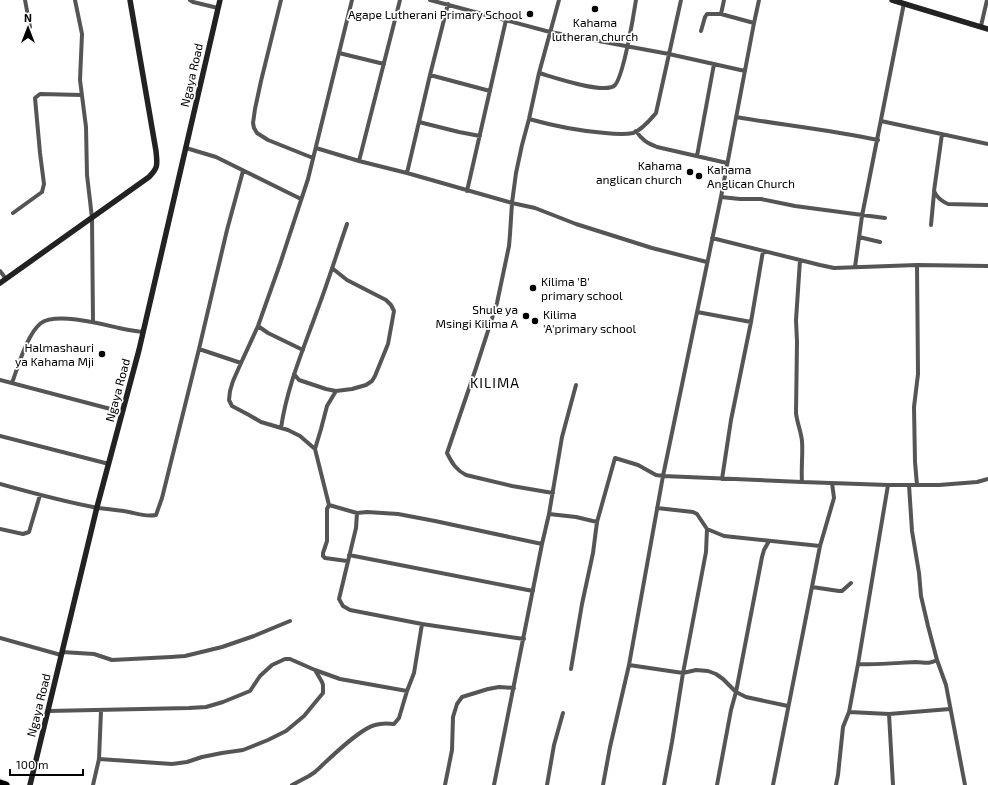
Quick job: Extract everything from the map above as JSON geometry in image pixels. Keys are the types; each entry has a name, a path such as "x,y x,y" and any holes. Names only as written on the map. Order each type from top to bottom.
{"highway":[{"path":"0,783 6,785"}],"street":[{"path":"25,0 30,27"},
{"path":"75,0 82,34 80,80 86,127 87,175 92,218 94,322"},
{"path":"0,283 155,172 157,163 156,150 130,0"},
{"path":"190,0 218,8"},
{"name":"Ngaya Road","path":"30,785 97,508 143,332 220,0"},
{"path":"281,0 261,81 253,123 254,128 257,133 268,140 313,158"},
{"path":"315,449 300,436 288,430 261,422 232,406 229,400 230,391 258,326 308,179 352,0"},
{"path":"359,161 400,0"},
{"path":"430,0 550,32 669,54 745,71"},
{"path":"553,493 512,486 466,475 459,471 447,453 497,302 509,246 516,173 539,73 559,0"},
{"path":"539,73 569,82 597,88 612,87 616,85 628,47 636,0"},
{"path":"529,119 560,127 600,132 627,134 636,131 656,113 681,0"},
{"path":"720,14 724,0"},
{"path":"603,785 628,665 663,476 708,262 759,0"},
{"path":"892,0 988,28"},
{"path":"981,26 987,0"},
{"path":"855,267 862,216 904,3"},
{"path":"407,173 448,4"},
{"path":"701,31 707,14 720,14 754,23"},
{"path":"468,191 506,20"},
{"path":"339,54 384,64"},
{"path":"697,156 714,64"},
{"path":"430,75 490,91"},
{"path":"13,213 42,192 44,188 35,98 40,94 82,95"},
{"path":"736,117 878,140"},
{"path":"881,121 988,144"},
{"path":"419,122 470,135 480,136"},
{"path":"636,131 640,138 657,147 727,163"},
{"path":"931,225 942,134"},
{"path":"186,148 216,157 301,198"},
{"path":"316,148 534,208 576,224 652,248 708,262"},
{"path":"0,484 97,508 130,512 146,516 156,515 162,498 227,230 243,171"},
{"path":"934,191 939,199 948,204 988,205"},
{"path":"721,197 760,199 795,206 885,218"},
{"path":"281,428 285,404 294,374 347,224"},
{"path":"859,237 880,242"},
{"path":"712,238 834,268 917,265 988,266"},
{"path":"722,479 731,420 752,322 762,251"},
{"path":"800,260 796,320 796,413 801,429 802,482"},
{"path":"917,265 918,374 914,407 917,485"},
{"path":"294,374 299,380 336,391 352,390 372,382 388,344 394,311 391,305 386,300 347,280 332,268"},
{"path":"0,271 6,279"},
{"path":"697,312 752,322"},
{"path":"12,383 30,338 42,323 50,319 74,319 143,332"},
{"path":"258,326 268,333 303,350"},
{"path":"199,348 241,363"},
{"path":"0,380 122,412"},
{"path":"494,785 549,514 562,437 576,385"},
{"path":"336,391 327,406 315,449 329,505 327,509 327,541 323,556 325,558 347,562"},
{"path":"0,436 109,464"},
{"path":"571,669 582,604 593,553 597,522 615,458 638,465 656,475 663,476 888,485 939,485 983,481 988,479"},
{"path":"983,481 988,483"},
{"path":"773,785 820,546 834,498 832,483"},
{"path":"836,785 843,727 849,712 858,664 888,485"},
{"path":"909,485 912,531 921,596 937,660 946,685 965,785"},
{"path":"0,529 23,534 29,532 40,495"},
{"path":"329,505 357,513 367,512 398,514 542,544"},
{"path":"657,508 693,512 697,514 707,529 724,536 820,546"},
{"path":"357,513 356,528 339,599 343,606 350,610 422,624 524,639"},
{"path":"549,514 576,517 597,522"},
{"path":"664,785 706,552 707,529"},
{"path":"718,785 731,710 736,692 762,557 769,541"},
{"path":"349,555 533,590"},
{"path":"812,587 839,591 851,583"},
{"path":"0,638 62,653 94,654 112,660 178,657 222,647 290,621"},
{"path":"292,785 315,772 362,731 374,725 387,723 394,724 399,718 414,673 422,624"},
{"path":"48,711 101,711 206,707 250,691 260,676 272,665 285,659 290,659 340,679 407,691"},
{"path":"858,664 931,663 937,660"},
{"path":"628,665 683,673 696,670 708,671 716,674 728,683 736,692 746,697 788,706"},
{"path":"99,759 172,764 243,750 268,740 286,731 304,716 323,693 322,682 315,670"},
{"path":"445,785 452,750 453,717 457,704 462,697 488,688 514,688"},
{"path":"849,712 889,714 950,709"},
{"path":"93,785 99,759 101,711"},
{"path":"547,785 554,746 563,713"},
{"path":"889,714 893,785"}],"place":[{"name":"Kahama lutheran church","path":"595,9"},
{"name":"Agape Lutherani Primary School","path":"530,14"},
{"name":"Kahama anglican church","path":"690,172"},
{"name":"Kahama Anglican Church","path":"699,176"},
{"name":"Kilima 'B' primary school","path":"533,288"},
{"name":"Shule ya Msingi Kilima A","path":"526,316"},
{"name":"Kilima 'A'primary school","path":"535,321"},
{"name":"Halmashauri ya Kahama Mji","path":"102,354"}],"district":[{"name":"KILIMA","path":"495,382"}]}
